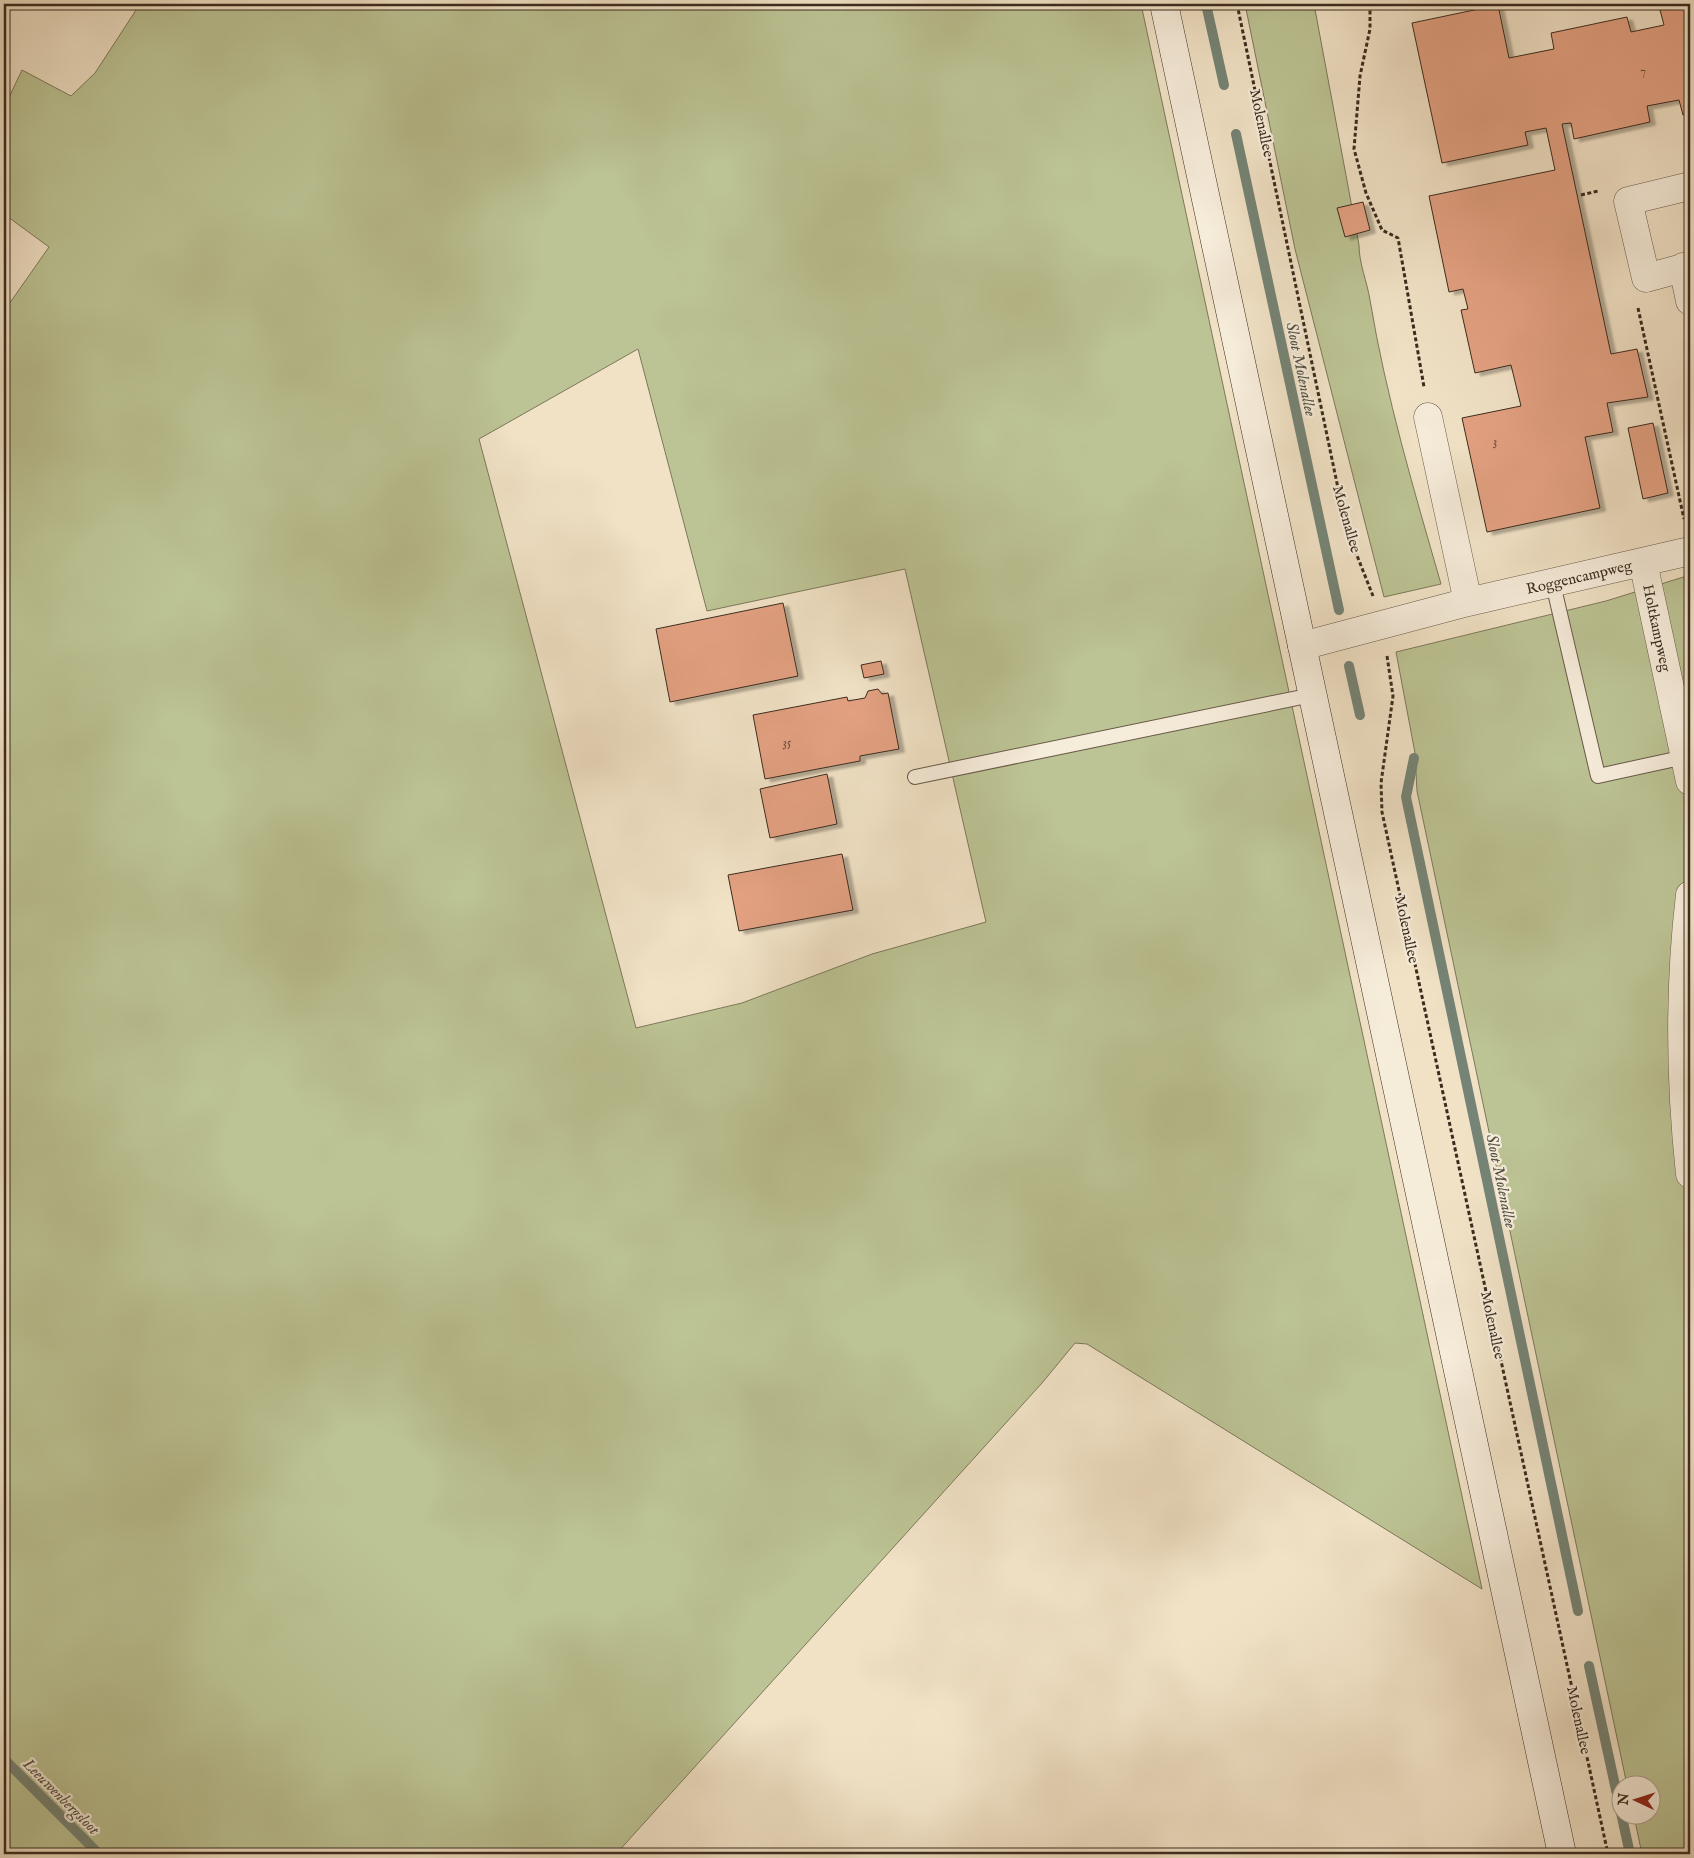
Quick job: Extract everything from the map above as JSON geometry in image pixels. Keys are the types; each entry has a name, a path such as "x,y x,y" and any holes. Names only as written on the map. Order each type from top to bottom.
{"main road":[{"path":"1164,4 1562,1854"},
{"path":"1690,186 1628,201 1646,278 1687,267 1690,301"},
{"path":"1428,417 1468,602"},
{"name":"Roggencampweg","path":"1302,646 1468,602 1643,562 1688,539"},
{"name":"Holtkampweg","path":"1643,562 1688,769"},
{"path":"1690,895 1686,967 1683,1108 1690,1174"}],"lane":[{"path":"1553,584 1598,776 1688,769"},
{"path":"915,777 1312,695"}],"path":[{"name":"Molenallee","path":"1237,4 1343,512 1354,548 1371,588 1381,626 1393,696 1381,783 1382,812 1608,1854"},
{"path":"1370,4 1370,29 1360,76 1354,149 1366,193 1382,230 1398,238 1428,417"},
{"path":"1646,278 1637,304 1688,539"}],"green space":[{"path":"140,4 1141,4 1482,1589 1087,1344 1075,1343 1042,1383 616,1854 4,1854 4,305 7,307 49,247 4,214 4,108 22,70 71,96 95,73","holes":["638,349 707,611 905,569 986,922 872,954 742,1003 636,1028 479,439"]},
{"path":"1245,4 1314,4 1359,245 1360,259 1369,293 1384,372 1401,443 1441,584 1384,597 1295,249"},
{"path":"1690,575 1690,1854 1642,1854 1636,1826 1662,1826 1662,1776 1625,1776 1417,791 1415,753 1396,652 1606,601"}],"building":[{"path":"1690,4 1690,114 1683,115 1679,100 1647,106 1650,122 1574,139 1571,123 1562,124 1611,354 1637,349 1648,397 1607,403 1613,432 1585,437 1600,508 1487,532 1462,418 1521,406 1511,365 1475,373 1461,310 1468,309 1463,289 1449,292 1429,196 1555,170 1546,128 1525,132 1528,145 1442,163 1412,23 1498,5 1509,58 1554,49 1551,33 1627,17 1631,32 1664,25 1660,10"},
{"path":"1363,202 1370,230 1345,237 1337,208"},
{"path":"1653,423 1668,493 1643,499 1628,428"},
{"path":"783,603 798,676 670,702 656,629"},
{"path":"881,661 884,674 864,678 861,665"},
{"path":"878,689 882,694 888,693 899,749 860,756 860,761 765,779 753,715 847,697 848,701 865,698 868,691"},
{"path":"827,774 837,824 770,838 760,789"},
{"path":"842,854 853,910 739,931 728,875"}],"waterway":[{"name":"Sloot Molenallee","path":"1206,4 1224,85"},
{"name":"Sloot Molenallee","path":"1236,134 1339,610"},
{"name":"Sloot Molenallee","path":"1349,666 1360,715"},
{"name":"Sloot Molenallee","path":"1414,758 1406,797 1578,1611"},
{"name":"Sloot Molenallee","path":"1589,1666 1630,1854"},
{"name":"Leeuwenbergsloot","path":"4,1759 99,1854"}]}
